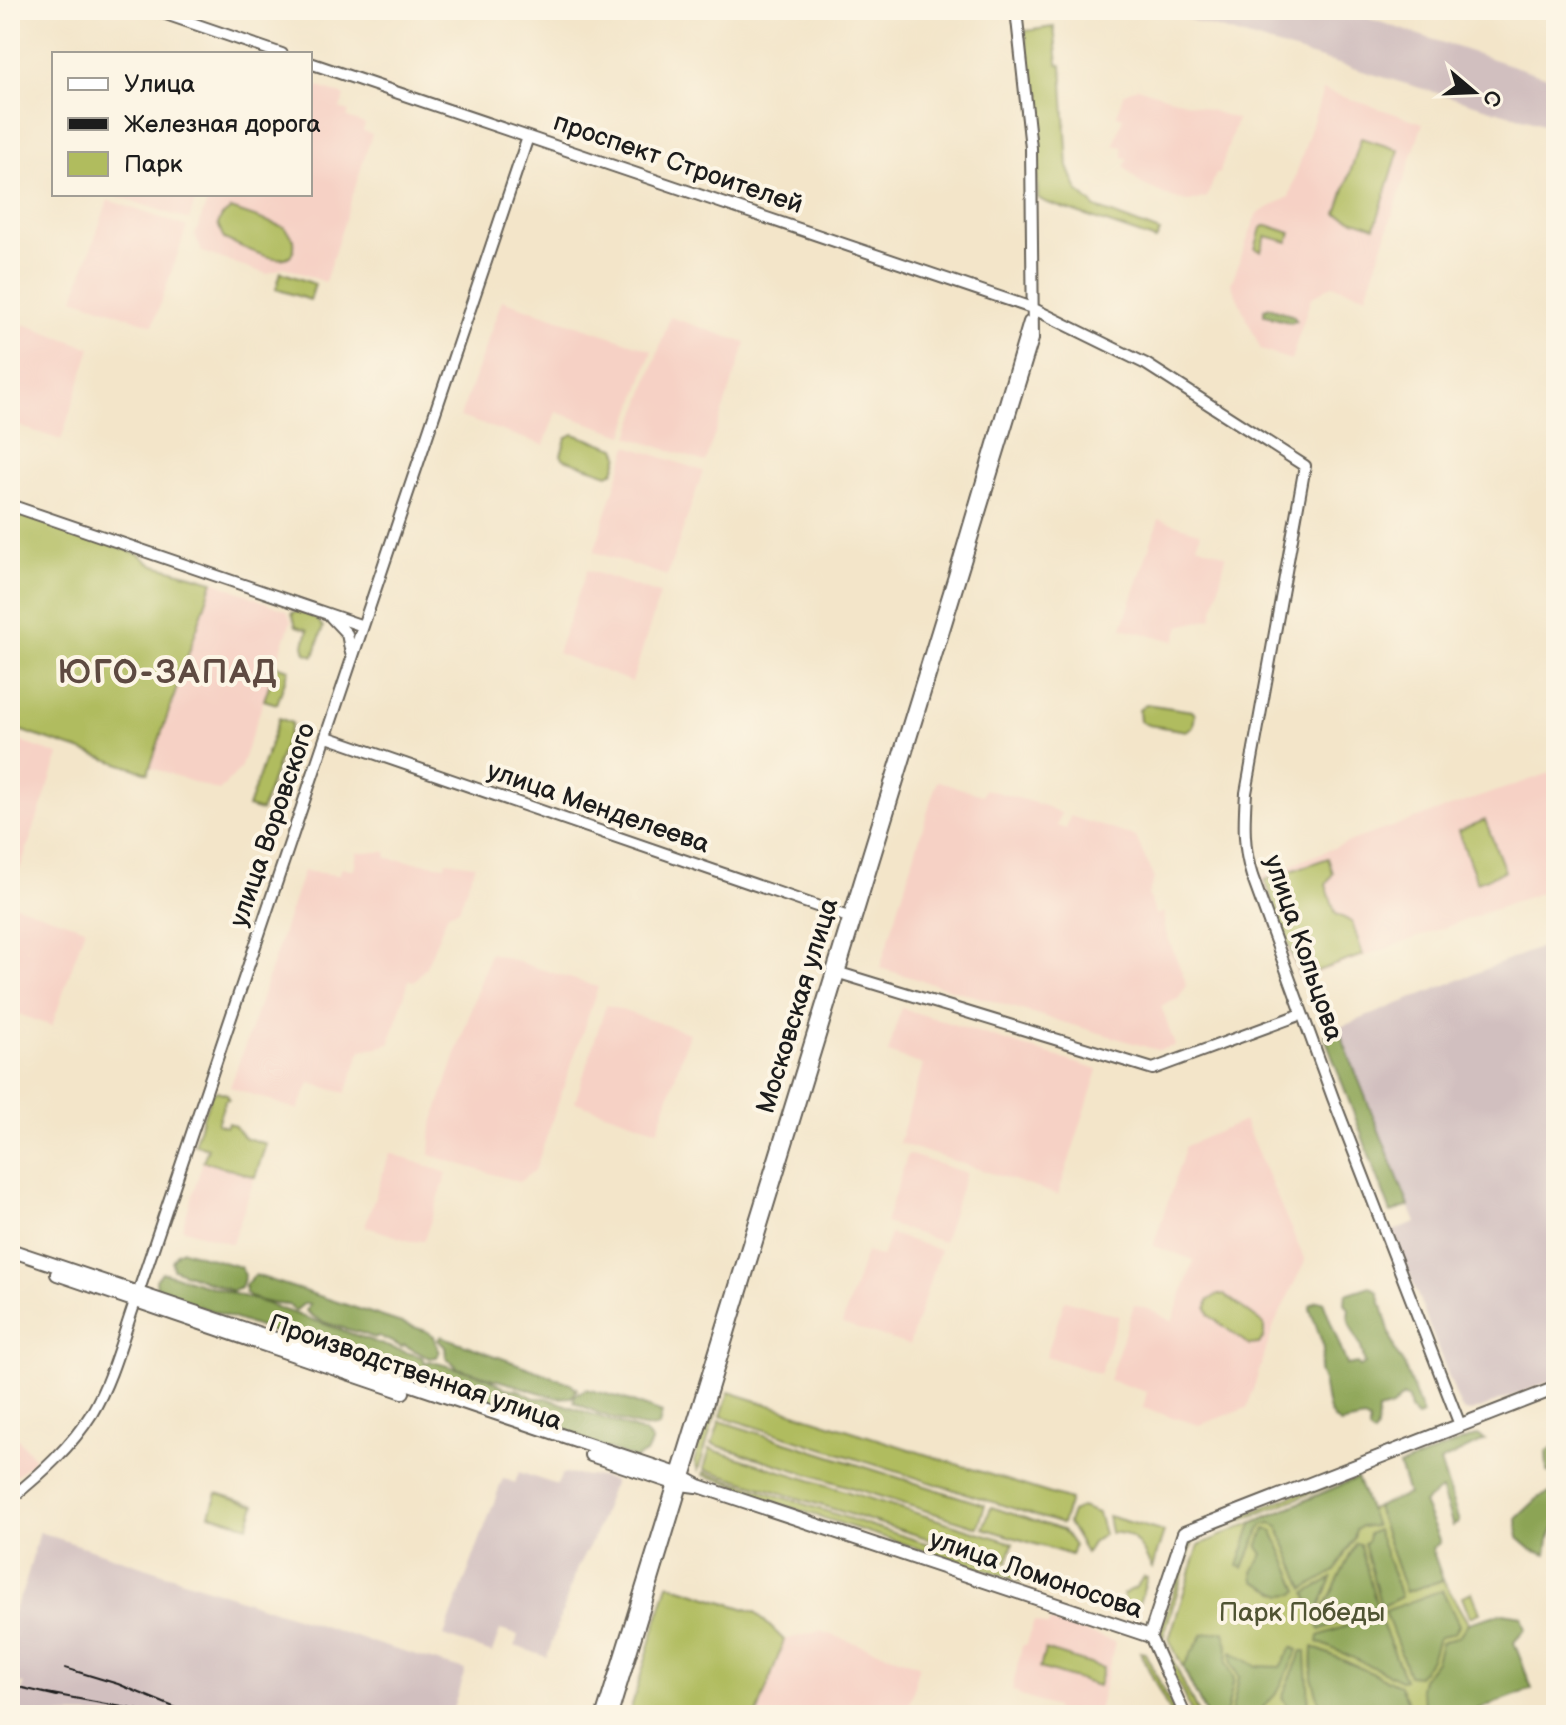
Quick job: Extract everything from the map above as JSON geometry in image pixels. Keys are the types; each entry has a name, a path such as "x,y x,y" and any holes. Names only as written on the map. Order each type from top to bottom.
{"highway":[{"path":"10,1250 136,1297"},
{"path":"10,1257 136,1297"},
{"name":"Производственная улица","path":"136,1297 679,1480"},
{"name":"улица Ломоносова","path":"679,1480 1150,1636 1184,1533 1556,1388"}],"main road":[{"path":"154,10 276,52"},
{"name":"Московская улица","path":"608,1711 836,972 1017,369 1032,308 1031,148 1016,10"},
{"name":"проспект Строителей","path":"312,64 1032,308 1146,364 1305,466"},
{"name":"улица Воровского","path":"10,1499 64,1449 93,1411 111,1371 528,137"},
{"name":"улица Кольцова","path":"1305,466 1258,724 1243,827 1252,876 1302,1014 1460,1425"},
{"path":"10,505 363,626"},
{"path":"326,613 338,622 349,638 350,667"},
{"name":"улица Менделеева","path":"327,737 852,918"},
{"path":"836,972 1153,1069 1302,1014"},
{"path":"1150,1636 1185,1715"}],"shaded area":[{"path":"1156,10 1343,10 1556,80 1556,128"},
{"path":"312,85 345,96 340,109 349,112 347,118 365,124 363,131 372,134 325,282 284,267 267,274 202,252 195,235 209,196 312,196"},
{"path":"1137,87 1237,119 1219,174 1216,174 1207,197 1189,202 1172,198 1140,183 1124,167 1128,159 1123,157 1122,147 1114,145 1123,117 1117,115 1124,94"},
{"path":"1323,90 1423,123 1366,295 1332,285 1311,298 1291,360 1261,350 1231,284 1257,214 1289,197"},
{"path":"117,196 196,196 189,220"},
{"path":"108,200 187,227 153,325 74,298"},
{"path":"502,300 652,350 624,435 556,412 544,445 460,417"},
{"path":"670,317 746,343 705,462 629,437"},
{"path":"24,324 91,348 61,440 10,423 10,355"},
{"path":"628,446 703,471 667,576 594,552"},
{"path":"1159,519 1201,533 1197,545 1226,555 1212,618 1180,626 1175,641 1122,628"},
{"path":"587,570 660,594 632,682 557,653"},
{"path":"213,581 287,611 291,621 240,769 219,791 150,767"},
{"path":"10,738 59,755 20,869 10,865"},
{"path":"1556,771 1556,887 1299,980 1259,878 1356,839"},
{"path":"937,781 982,795 985,789 1042,805 1061,813 1057,826 1066,829 1070,816 1136,837 1154,879 1148,894 1156,915 1165,912 1164,928 1187,985 1178,999 1161,1006 1175,1046 1158,1050 880,968"},
{"path":"357,852 386,852 387,858 445,866 446,861 475,865 459,909 448,913 426,967 414,981 409,980 390,1042 361,1050 346,1093 310,1083 298,1110 230,1087 303,871 339,875 342,867 354,870"},
{"path":"10,903 85,928 52,1026 10,1011"},
{"path":"1556,941 1556,1379 1471,1412 1464,1411 1393,1231 1416,1223 1338,1028"},
{"path":"490,953 598,987 535,1170 519,1182 430,1155 432,1126"},
{"path":"606,1005 689,1033 658,1130 575,1102"},
{"path":"901,1008 1098,1070 1058,1195 899,1143 923,1065 888,1053"},
{"path":"1244,1121 1305,1261 1274,1325 1247,1408 1199,1425 1143,1408 1147,1392 1109,1380 1134,1305 1154,1311 1172,1322 1194,1260 1153,1246 1186,1146"},
{"path":"390,1153 447,1173 424,1240 413,1242 365,1226"},
{"path":"908,1154 966,1173 943,1242 885,1223"},
{"path":"203,1161 255,1177 232,1244 182,1228"},
{"path":"890,1234 940,1250 909,1345 842,1324 866,1252 882,1257"},
{"path":"1065,1300 1119,1316 1100,1374 1046,1356"},
{"path":"10,1429 35,1459 10,1481"},
{"path":"519,1472 557,1485 562,1474 614,1481 595,1535 577,1568 547,1657 515,1646 518,1635 500,1630 492,1653 444,1636 503,1478 515,1483"},
{"path":"39,1532 383,1646 465,1670 451,1715 10,1715 10,1691 21,1694 24,1684 10,1681 10,1617 24,1588"},
{"path":"1034,1621 1048,1626 1050,1621 1115,1642 1097,1715 1071,1711 1069,1715 1055,1711 1055,1707 1018,1695 1012,1690 1022,1646 1027,1644"},
{"path":"820,1631 919,1665 912,1697 904,1715 757,1715 784,1640"}],"green space":[{"path":"1054,27 1058,64 1062,65 1068,167 1078,191 1096,208 1160,232 1156,240 1038,198 1034,115 1025,31"},
{"path":"1361,138 1399,150 1375,227 1337,214"},
{"path":"231,209 284,227 294,240 293,251 287,257 278,258 224,239 218,224"},
{"path":"1267,225 1291,233 1288,242 1266,236 1261,251 1255,249 1261,228"},
{"path":"281,272 315,284 310,300 276,289"},
{"path":"1270,307 1294,316 1296,320 1291,323 1264,315 1264,309"},
{"path":"573,434 616,448 619,455 614,471 608,474 564,459 561,455 566,438"},
{"path":"10,511 139,554 151,564 213,581 148,773 10,727"},
{"path":"298,611 316,618 323,627 314,656 306,653 304,645 308,630 296,626 292,613"},
{"path":"276,665 289,669 277,704 264,700"},
{"path":"1146,704 1192,711 1195,714 1193,727 1187,731 1148,725 1140,721 1139,710"},
{"path":"279,718 292,723 261,811 248,807"},
{"path":"1485,820 1505,871 1477,882 1458,831"},
{"path":"1328,858 1333,873 1326,885 1336,914 1352,922 1363,955 1300,977 1265,880"},
{"path":"1338,1028 1409,1206 1391,1213 1325,1037 1326,1032"},
{"path":"217,1091 227,1094 229,1099 225,1100 217,1124 226,1127 228,1123 235,1126 243,1137 266,1144 255,1177 203,1161 208,1148 194,1144 211,1094"},
{"path":"183,1250 240,1267 245,1275 241,1288 232,1291 173,1269 172,1261"},
{"path":"162,1272 265,1303 422,1357 425,1363 430,1361 487,1377 505,1388 519,1390 534,1398 546,1398 645,1433 652,1441 646,1453 635,1459 546,1427 544,1422 541,1425 405,1375 157,1292 156,1280"},
{"path":"255,1275 426,1331 434,1336 439,1353 437,1357 429,1358 379,1336 374,1338 330,1324 306,1311 310,1304 305,1303 295,1311 289,1305 255,1299 245,1293 245,1285"},
{"path":"1370,1286 1378,1292 1395,1351 1404,1365 1423,1415 1417,1417 1410,1410 1408,1399 1403,1396 1392,1407 1378,1411 1374,1435 1369,1431 1369,1422 1364,1419 1340,1424 1330,1412 1319,1372 1324,1348 1310,1309 1310,1305 1323,1301 1347,1365 1358,1363 1360,1367 1365,1364 1363,1353 1349,1320 1346,1294"},
{"path":"1218,1294 1225,1295 1264,1324 1264,1337 1259,1344 1249,1345 1210,1316 1208,1301"},
{"path":"441,1336 570,1383 577,1389 572,1397 558,1398 458,1368 446,1357 445,1347 438,1340"},
{"path":"586,1389 662,1413 659,1426 652,1428 630,1424 574,1402 575,1395"},
{"path":"723,1391 698,1471 694,1462 713,1398"},
{"path":"729,1392 1070,1500 1062,1524 721,1416"},
{"path":"720,1421 985,1505 978,1527 712,1444"},
{"path":"1478,1435 1485,1440 1440,1462 1459,1522 1453,1526 1441,1490 1423,1503 1440,1542 1432,1549 1443,1580 1406,1592 1376,1507 1408,1494 1399,1466"},
{"path":"1556,1445 1556,1476 1547,1472 1546,1452"},
{"path":"710,1449 1013,1543 1007,1563 704,1469"},
{"path":"704,1472 1047,1582 1045,1589 752,1495 736,1485 703,1475"},
{"path":"1348,1473 1355,1476 1194,1539 1163,1638 1160,1639 1192,1536"},
{"name":"Парк Победы","path":"1357,1478 1369,1509 1376,1507 1406,1592 1443,1580 1468,1623 1494,1702 1463,1715 1206,1715 1169,1639 1199,1545"},
{"path":"1357,1478 1375,1526 1356,1530 1335,1571 1304,1589 1278,1526 1271,1523 1262,1525 1243,1568 1238,1566 1252,1524"},
{"path":"1556,1491 1556,1524 1549,1539 1547,1555 1532,1550 1518,1538 1517,1518 1539,1497"},
{"path":"217,1493 255,1505 248,1526 210,1514"},
{"path":"991,1507 1063,1530 1074,1546 1071,1555 983,1528"},
{"path":"1081,1507 1098,1513 1104,1534 1092,1543 1086,1553 1068,1523 1072,1512"},
{"path":"1108,1516 1164,1532 1152,1568 1132,1538 1111,1533"},
{"path":"1265,1529 1273,1531 1299,1590 1295,1594 1283,1595 1254,1581 1253,1572 1263,1554 1258,1547"},
{"path":"1377,1530 1401,1597 1381,1607 1364,1543 1369,1534"},
{"path":"1356,1543 1360,1544 1377,1607 1320,1630 1317,1623"},
{"path":"1144,1577 1147,1578 1138,1607 1126,1604 1123,1594 1135,1588"},
{"path":"1332,1578 1315,1618 1306,1593"},
{"path":"668,1584 755,1612 784,1640 757,1715 629,1715"},
{"path":"1442,1590 1459,1625 1455,1632 1438,1638 1431,1659 1418,1676 1409,1675 1385,1611"},
{"path":"1472,1592 1480,1613 1470,1617 1462,1596"},
{"path":"1503,1613 1522,1616 1526,1629 1514,1642 1532,1689 1463,1715 1428,1715 1420,1689 1422,1679 1436,1661 1441,1643 1459,1636 1468,1623"},
{"path":"1378,1614 1405,1679 1401,1680 1318,1642 1319,1636"},
{"path":"1224,1631 1228,1645 1227,1663 1234,1679 1226,1715 1206,1715 1183,1667 1203,1634"},
{"path":"1164,1642 1199,1715 1193,1715 1162,1650 1160,1643"},
{"path":"1292,1647 1298,1650 1277,1693 1256,1715 1231,1715 1239,1677 1232,1663 1232,1652 1256,1666 1280,1667"},
{"path":"1313,1647 1399,1685 1416,1715 1323,1715 1312,1677"},
{"path":"1045,1650 1103,1668 1098,1686 1040,1668"},
{"path":"1302,1651 1306,1651 1307,1715 1285,1715 1287,1706 1282,1697"},
{"path":"1140,1652 1145,1653 1176,1715 1171,1715"}],"railway":[{"path":"65,1668 118,1684 193,1715"},
{"path":"10,1685 57,1696"},
{"path":"47,1693 165,1715"}],"district":[{"name":"ЮГО-ЗАПАД","path":"168,672"}]}
